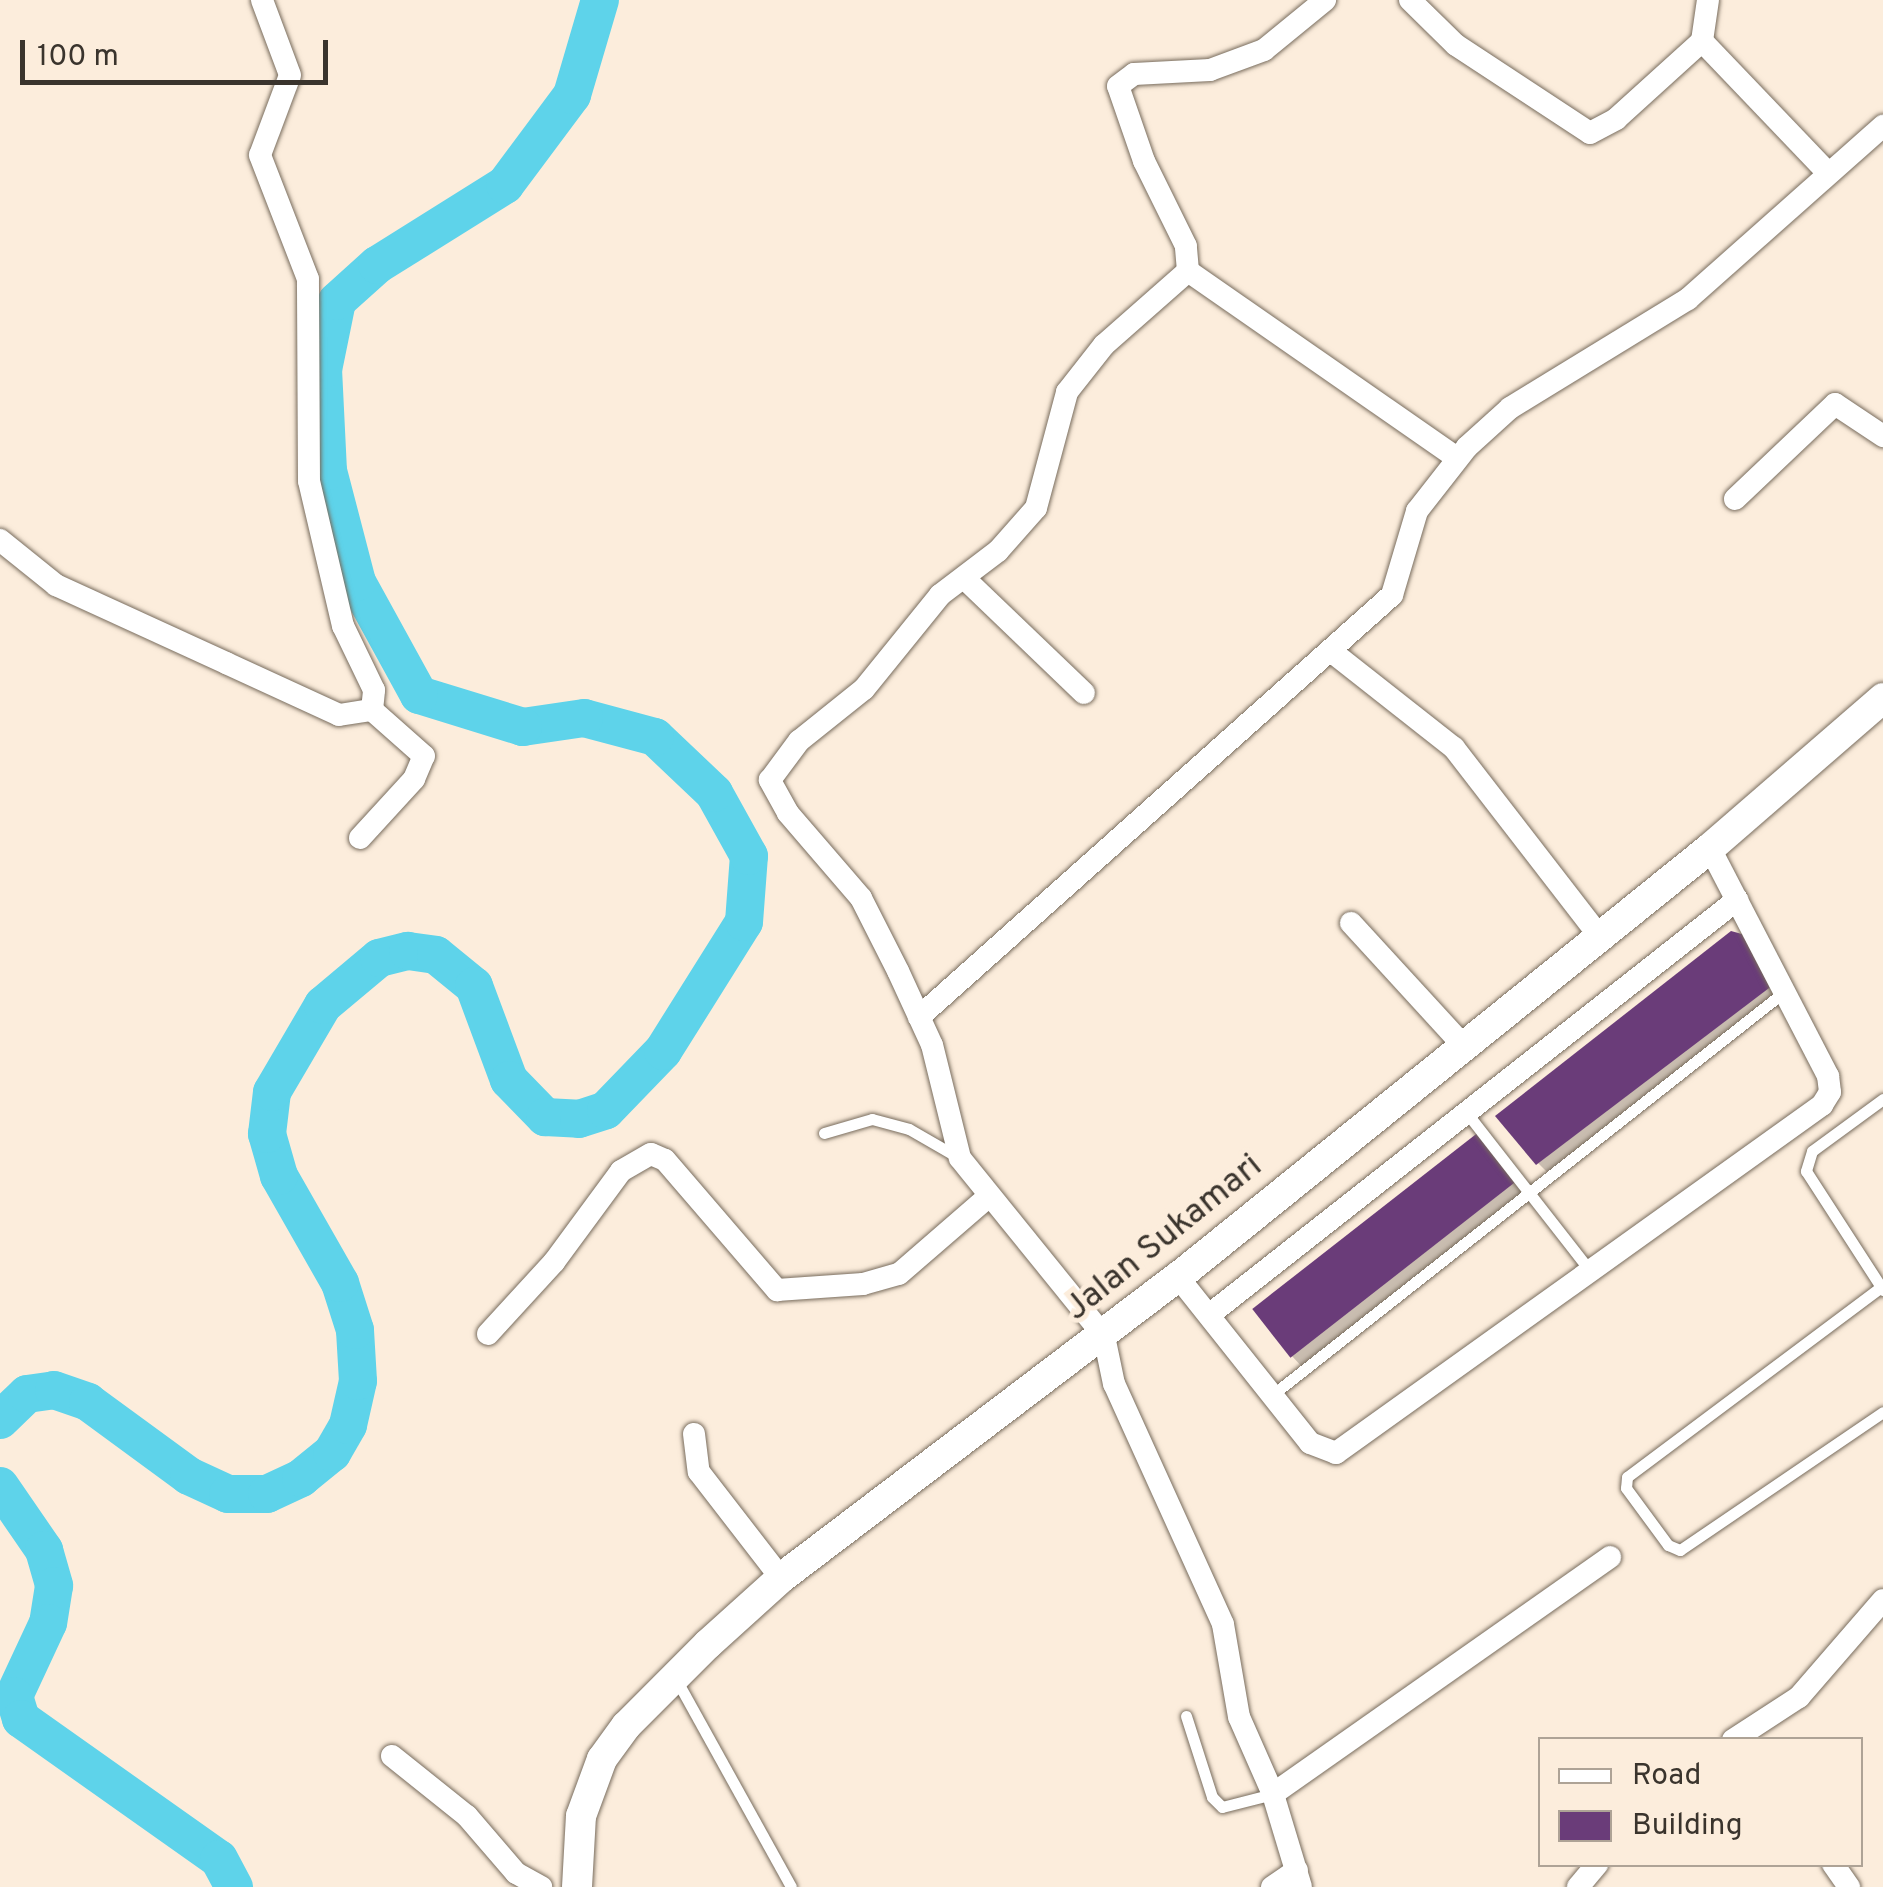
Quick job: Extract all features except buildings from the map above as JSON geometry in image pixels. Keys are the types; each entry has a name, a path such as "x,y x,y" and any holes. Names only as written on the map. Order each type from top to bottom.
{"street":[{"path":"262,0 290,75 260,155 308,278 309,481 343,626 374,690 372,710"},
{"path":"1188,271 1186,246 1144,160 1118,86 1134,74 1210,70 1264,50 1325,0"},
{"path":"1410,0 1456,45 1590,133 1616,119 1702,41 1708,0"},
{"path":"1702,41 1828,174"},
{"path":"919,1016 1186,772 1332,652 1392,595 1417,511 1457,458 1510,408 1688,299 1883,126"},
{"path":"1188,271 1457,458"},
{"path":"1188,271 1080,374 1067,392 1036,508 964,578 940,594 864,689 799,742 770,780 788,813 861,898 919,1016 960,1158 1104,1336 1114,1384 1222,1624 1239,1717 1273,1794 1299,1879 1272,1887"},
{"path":"1734,499 1838,403 1883,436"},
{"path":"0,540 56,585 339,715 372,710"},
{"path":"964,578 1084,693"},
{"path":"1332,652 1454,748 1600,936"},
{"name":"Jalan Sukamari","path":"577,1887 588,1789 626,1726 674,1676 781,1578 1104,1336 1710,848 1883,698"},
{"path":"360,838 414,780 424,756 372,710"},
{"path":"1178,1276 1318,1450 1346,1450 1827,1098 1828,1076 1710,848"},
{"path":"1208,1315 1737,900"},
{"path":"1351,923 1462,1044"},
{"path":"488,1334 554,1262 620,1171 650,1154 665,1160 777,1290 863,1284 899,1274 990,1196"},
{"path":"694,1434 699,1472 781,1578"},
{"path":"1273,1794 1610,1557"},
{"path":"1742,1737 1798,1697 1883,1600"},
{"path":"392,1756 467,1816 516,1872 542,1887"},
{"path":"1578,1887 1595,1867"}],"lane":[{"path":"1272,1396 1784,992"},
{"path":"1883,1099 1812,1151 1806,1171 1882,1289 1627,1477 1626,1488 1668,1545 1680,1550 1883,1412"},
{"path":"1466,1112 1591,1272"},
{"path":"824,1134 872,1119 909,1128 960,1158"},
{"path":"674,1676 790,1887"},
{"path":"1186,1716 1212,1796 1222,1808 1235,1809 1273,1794"}],"waterway":[{"path":"0,1420 27,1394 54,1390 88,1402 189,1476 228,1494 267,1494 301,1478 332,1453 348,1425 358,1381 355,1330 340,1283 279,1176 267,1134 272,1092 323,1005 379,958 408,951 436,955 474,986 509,1080 545,1117 579,1119 606,1110 663,1051 744,922 749,856 714,793 655,737 584,718 523,727 419,695 357,582 328,471 323,370 337,301 377,265 505,185 572,95 600,0"},
{"path":"0,1486 44,1550 54,1586 48,1623 14,1696 21,1719 219,1859 234,1887"}]}
